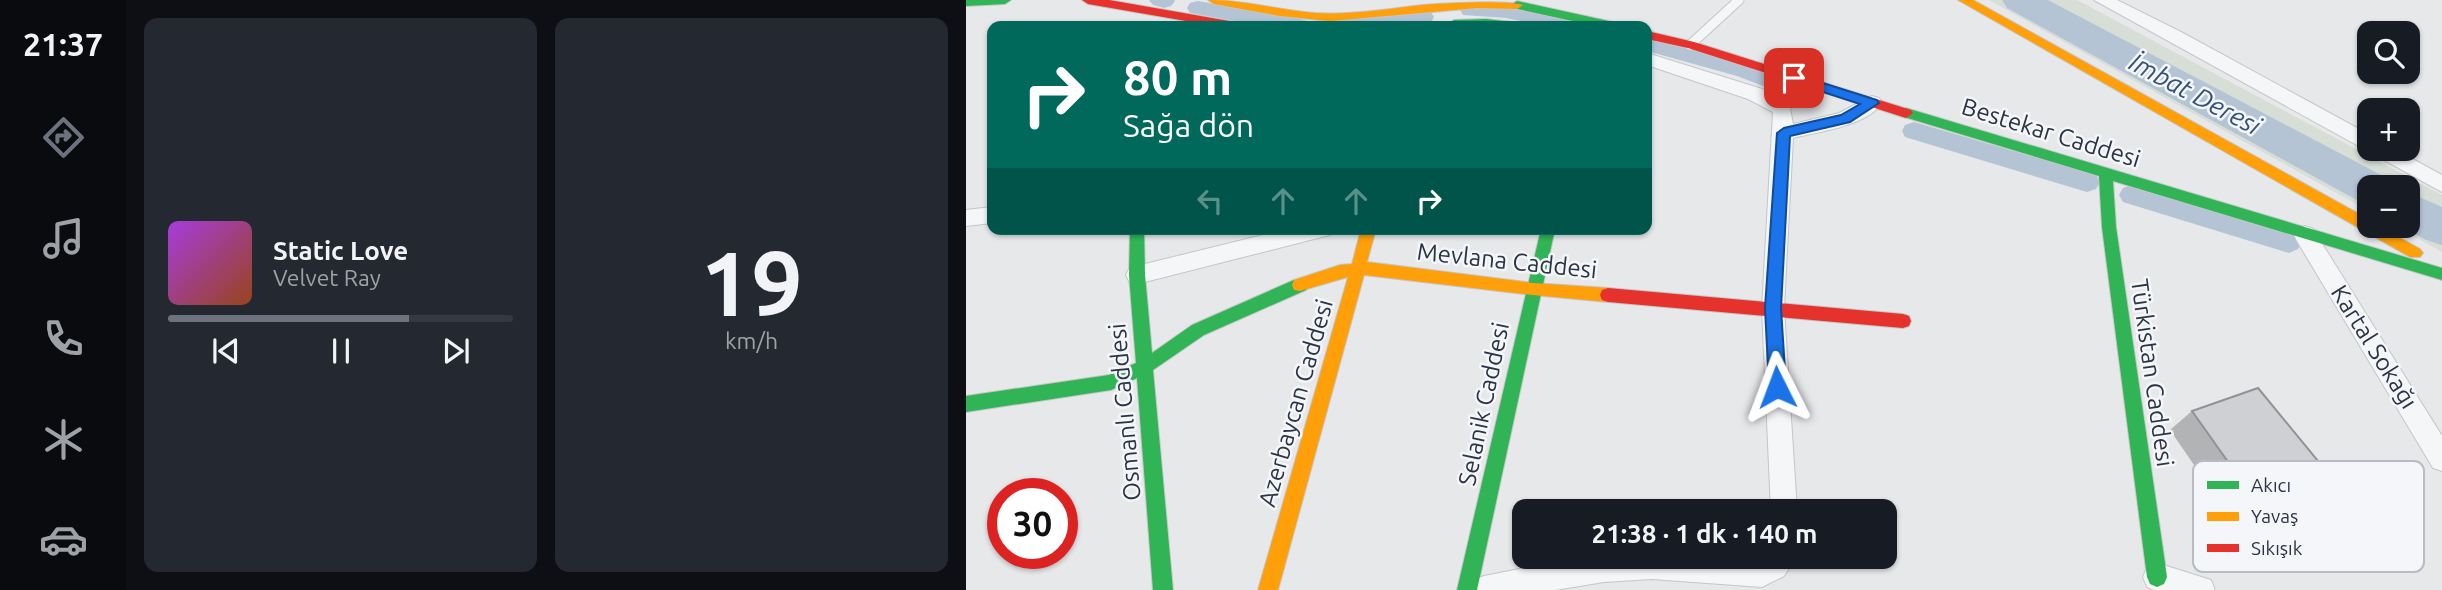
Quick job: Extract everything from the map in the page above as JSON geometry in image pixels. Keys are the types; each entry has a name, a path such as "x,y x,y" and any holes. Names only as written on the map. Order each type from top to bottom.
{"street":[{"path":"966,2 1005,0"},
{"path":"1088,0 1179,13 1213,21"},
{"path":"1214,0 1294,14 1333,17 1370,16 1453,2 1504,2 1552,5 1598,21"},
{"path":"1965,0 2442,268"},
{"path":"2103,0 2177,37 2357,137"},
{"path":"1440,21 1453,2"},
{"name":"Bestekar Caddesi","path":"1652,35 2442,274"},
{"path":"1652,61 1772,101 1782,108 1784,133 1773,308 1783,499"},
{"path":"1784,133 1845,119 1872,103"},
{"path":"2400,161 2442,184"},
{"name":"Türkistan Caddesi","path":"2106,174 2109,227 2157,577"},
{"path":"966,218 987,216"},
{"name":"Kartal Sokağı","path":"2305,234 2442,459"},
{"name":"Osmanlı Caddesi","path":"1137,235 1137,275 1163,590"},
{"path":"1137,275 1298,235"},
{"name":"Azerbaycan Caddesi","path":"1268,590 1367,235"},
{"name":"Selanik Caddesi","path":"1467,590 1532,289 1546,235"},
{"name":"Mevlana Caddesi","path":"966,404 1092,387 1126,377 1198,331 1324,275 1357,268 1532,289 1903,321"},
{"path":"1484,590 1601,569"},
{"path":"1708,569 1760,573 1772,569"},
{"path":"2157,577 2201,590"}],"lane":[{"path":"1690,45 1739,0"}],"shaded area":[{"path":"1989,0 2077,0 2357,150 2357,161 2378,161 2405,175 2357,175 2357,204"},
{"path":"2420,183 2442,195 2442,252 2417,238 2420,238"}],"building":[{"path":"2258,388 2318,461 2227,461 2192,411"}],"waterway":[{"path":"1160,0 1164,1"},
{"name":"İmbat Deresi","path":"2020,0 2357,181"},
{"path":"1198,8 1272,21"},
{"path":"1471,10 1506,11 1554,21"},
{"path":"1386,21 1423,17"},
{"path":"1652,45 1745,71 1805,94"},
{"path":"1914,131 2087,182"},
{"path":"2132,195 2289,242"},
{"name":"İmbat Deresi","path":"2420,216 2442,228"}],"traffic: fast":[{"path":"966,2 1005,0"},
{"path":"1517,5 1590,21"},
{"path":"1906,113 2442,274"},
{"path":"2106,174 2109,227 2157,577"},
{"path":"1137,235 1137,275 1163,590"},
{"path":"1467,590 1547,235"},
{"path":"966,404 1111,382 1144,367 1198,330 1300,285"}],"traffic: slow":[{"path":"1214,0 1280,12 1330,17 1477,4 1517,5"},
{"path":"1964,0 2415,253"},
{"path":"1268,590 1367,235"},
{"path":"1300,285 1340,271 1373,268 1533,289 1608,295"}],"traffic: jam":[{"path":"1088,0 1207,21"},
{"path":"1652,36 1690,45 1906,113"},
{"path":"1608,295 1903,321"}],"route":[{"path":"1777,387 1773,308 1784,133 1845,119 1872,103 1794,78"}]}
